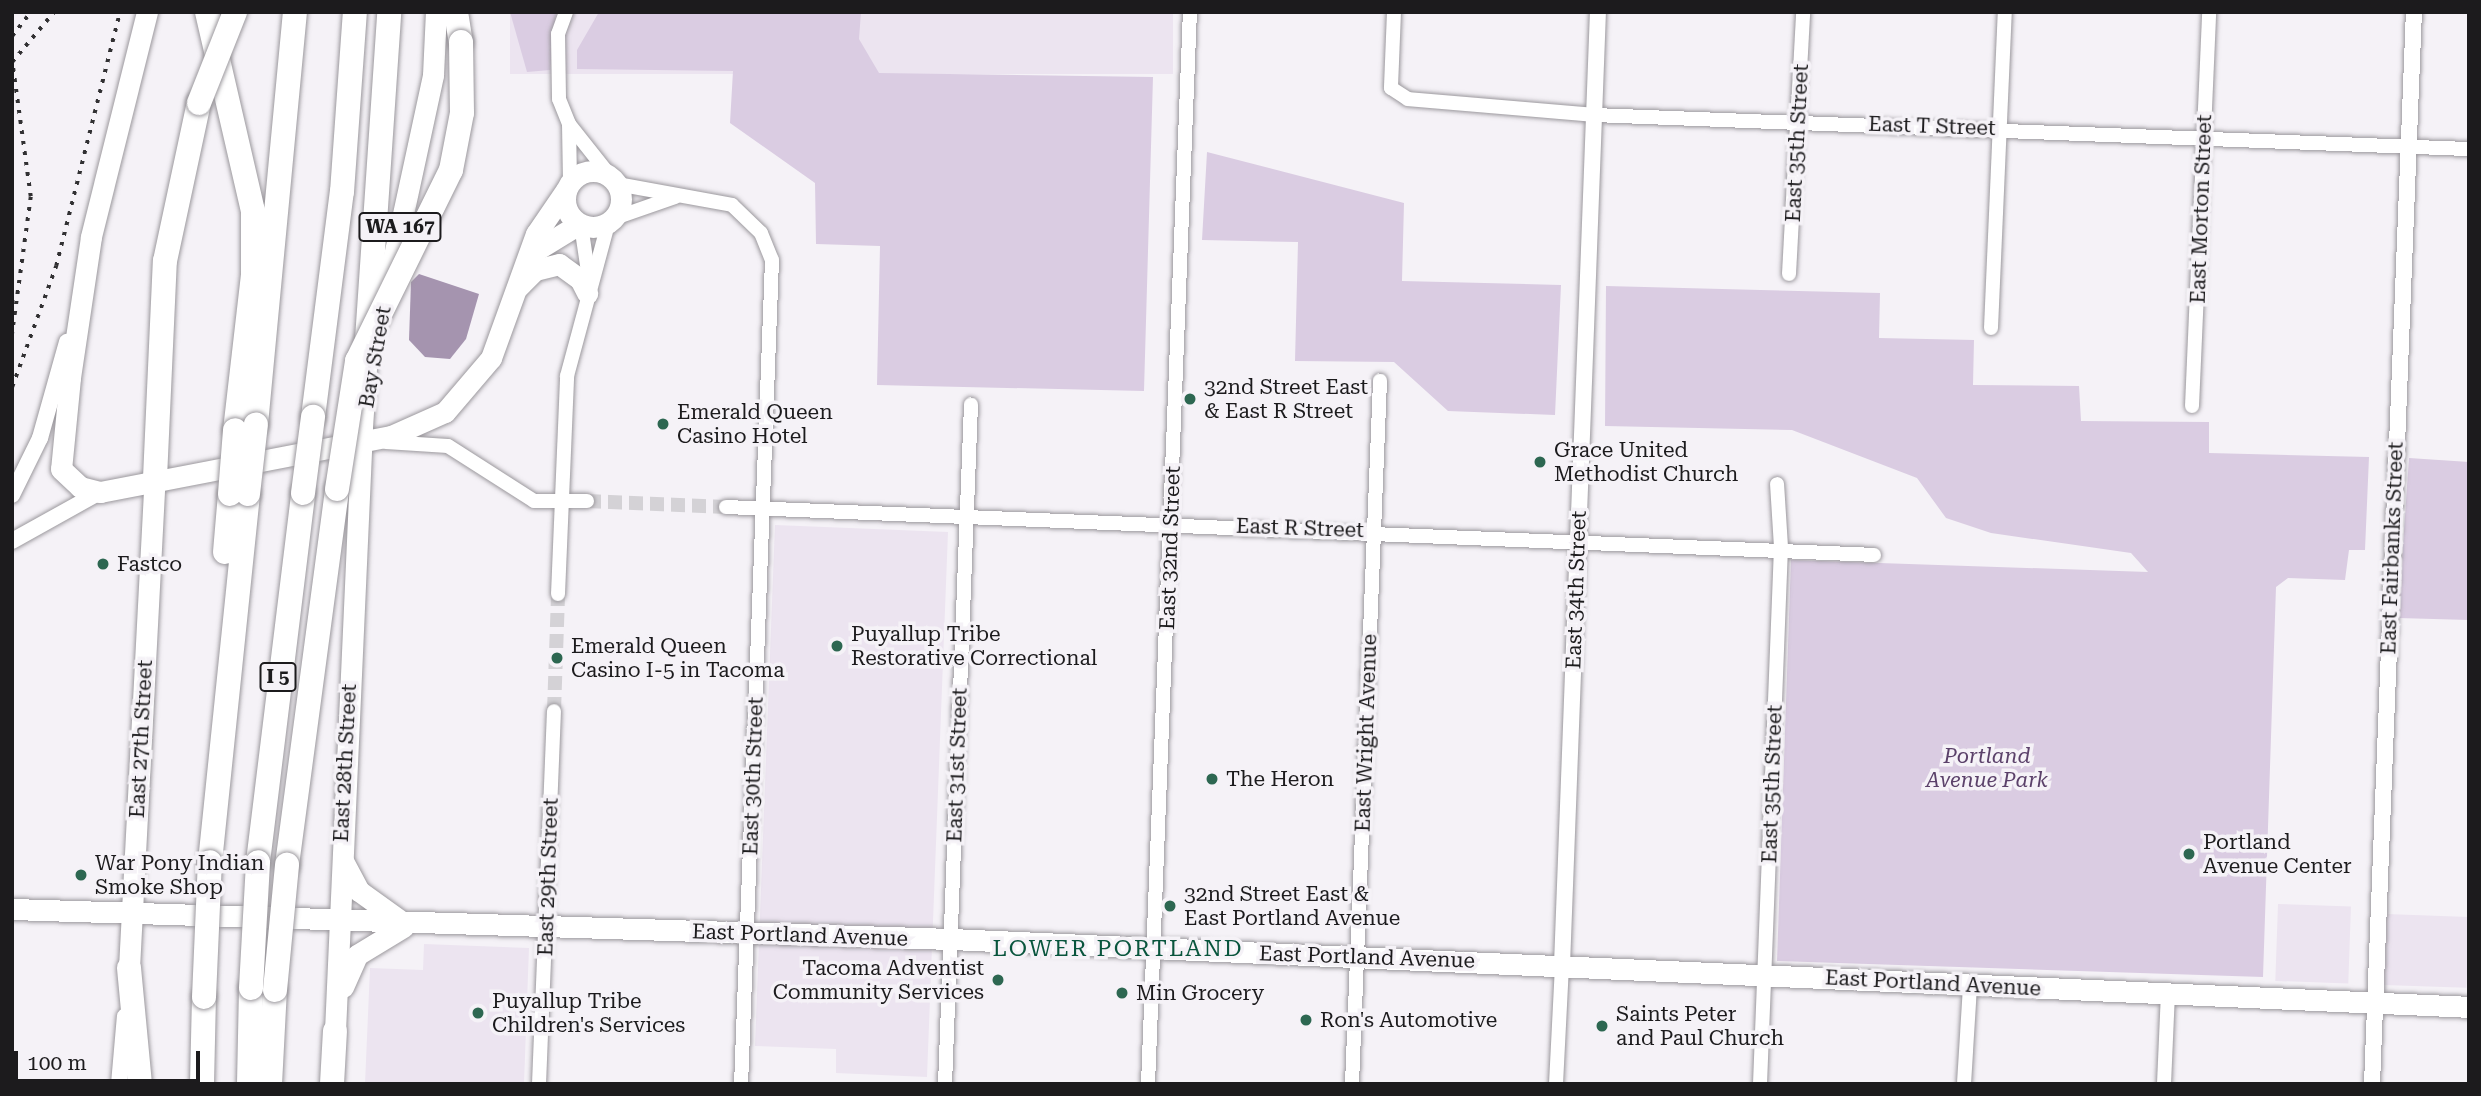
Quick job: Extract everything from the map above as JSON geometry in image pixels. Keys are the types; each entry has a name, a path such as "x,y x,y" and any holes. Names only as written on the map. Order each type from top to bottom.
{"highway":[{"path":"202,1084 210,862 245,427 253,275 253,211 208,12"},
{"path":"155,478 165,261 199,103 235,12"},
{"path":"270,1084 263,989 287,865 337,489 357,361 451,170 462,113 460,42 456,12"},
{"name":"I 5","path":"249,1084 263,989 257,862 313,417 350,96 355,15"},
{"path":"360,442 386,108 389,16"},
{"path":"245,427 289,110 295,17"},
{"path":"129,968 140,1084"},
{"path":"333,1084 335,1020"}],"main road":[{"path":"147,12 91,237 61,469 73,483 108,490 142,508 151,541"},
{"name":"Bay Street","path":"360,442 433,75 436,12"},
{"path":"108,490 155,478 360,442 424,425 465,395 491,358 527,258 568,186 594,171 614,180 621,201 611,221 580,225 527,258"},
{"path":"568,186 565,207 580,225"},
{"path":"513,295 535,270 552,264 572,270 587,293"},
{"name":"East 28th Street","path":"335,1020 360,442"},
{"name":"East 27th Street","path":"129,968 155,478"},
{"path":"335,1020 357,954 407,925 359,891 341,856"},
{"name":"East Portland Avenue","path":"12,909 338,920 407,925 950,939 2469,1007"}],"street":[{"path":"566,12 558,34 557,81 569,124 568,186"},
{"name":"East 32nd Street","path":"1148,1084 1190,12"},
{"name":"East T Street","path":"1394,12 1395,96 1594,115 2204,135 2409,148 2469,149"},
{"name":"East 34th Street","path":"1556,1084 1598,12"},
{"name":"East 35th Street","path":"1789,274 1803,12"},
{"path":"1991,328 2005,12"},
{"name":"East Morton Street","path":"2192,406 2209,12"},
{"name":"East Fairbanks Street","path":"2372,1084 2413,12"},
{"path":"569,124 614,180"},
{"name":"East 30th Street","path":"614,180 675,197 732,205 761,233 772,260 741,1084"},
{"name":"East 30th Street","path":"611,221 675,197"},
{"path":"558,594 554,499 567,376 587,293 611,221"},
{"path":"580,225 587,293"},
{"path":"12,495 50,404 91,237"},
{"name":"East Wright Avenue","path":"1352,1084 1380,382"},
{"name":"East 31st Street","path":"945,1084 971,404"},
{"path":"360,442 447,446 508,484 554,499 587,501"},
{"name":"East 35th Street","path":"1760,1084 1781,547 1777,484"},
{"path":"12,541 108,490"},
{"name":"East R Street","path":"726,507 967,514 1781,547 1874,555"},
{"name":"East 29th Street","path":"539,1084 554,712"},
{"name":"East 27th Street","path":"119,1084 129,968"},
{"path":"1964,1084 1970,985"},
{"path":"2164,1084 2168,994"}],"shaded area":[{"path":"510,12 1173,12 1173,74 510,74"},
{"path":"419,274 479,294 466,339 450,359 425,357 409,340 411,282"},
{"path":"775,525 948,532 927,1077 836,1073 836,1049 755,1046"},
{"path":"2278,904 2351,907 2348,984 2275,981"},
{"path":"2386,914 2469,917 2466,988 2384,985"},
{"path":"424,944 529,948 524,1084 365,1084 370,968 423,970"}],"green space":[{"path":"510,12 556,12 550,70 527,72"},
{"path":"599,12 861,12 859,39 879,73 1153,77 1144,391 877,385 880,246 816,244 815,183 730,123 733,71 577,69 577,50"},
{"path":"1207,152 1404,203 1402,281 1561,285 1555,415 1448,411 1394,362 1295,361 1298,242 1202,240"},
{"name":"Portland Avenue Park","path":"1606,286 1880,293 1879,338 1974,340 1973,385 2079,386 2081,421 2209,422 2209,453 2369,457 2365,550 2349,550 2345,580 2288,578 2276,587 2263,977 1777,961 1791,560 2148,572 2131,553 1991,533 1946,518 1917,478 1792,430 1605,426"},
{"path":"2409,458 2469,462 2469,620 2398,618"}],"tunnel":[{"path":"587,501 726,507"},
{"path":"554,711 558,594"}],"railway":[{"path":"12,36 31,12"},
{"path":"12,62 54,12"},
{"path":"12,387 56,266 120,12"},
{"path":"12,58 31,197 12,336"}],"place":[{"name":"32nd Street East & East R Street","path":"1190,399"},
{"name":"Emerald Queen Casino Hotel","path":"663,424"},
{"name":"Grace United Methodist Church","path":"1540,462"},
{"name":"Fastco","path":"103,564"},
{"name":"Puyallup Tribe Restorative Correctional","path":"837,646"},
{"name":"Emerald Queen Casino I-5 in Tacoma","path":"557,658"},
{"name":"The Heron","path":"1212,779"},
{"name":"Portland Avenue Center","path":"2189,854"},
{"name":"War Pony Indian Smoke Shop","path":"81,875"},
{"name":"32nd Street East & East Portland Avenue","path":"1170,906"},
{"name":"Tacoma Adventist Community Services","path":"998,980"},
{"name":"Min Grocery","path":"1122,993"},
{"name":"Puyallup Tribe Children's Services","path":"478,1013"},
{"name":"Ron's Automotive","path":"1306,1020"},
{"name":"Saints Peter and Paul Church","path":"1602,1026"}],"district":[{"name":"LOWER PORTLAND","path":"1118,949"}]}
